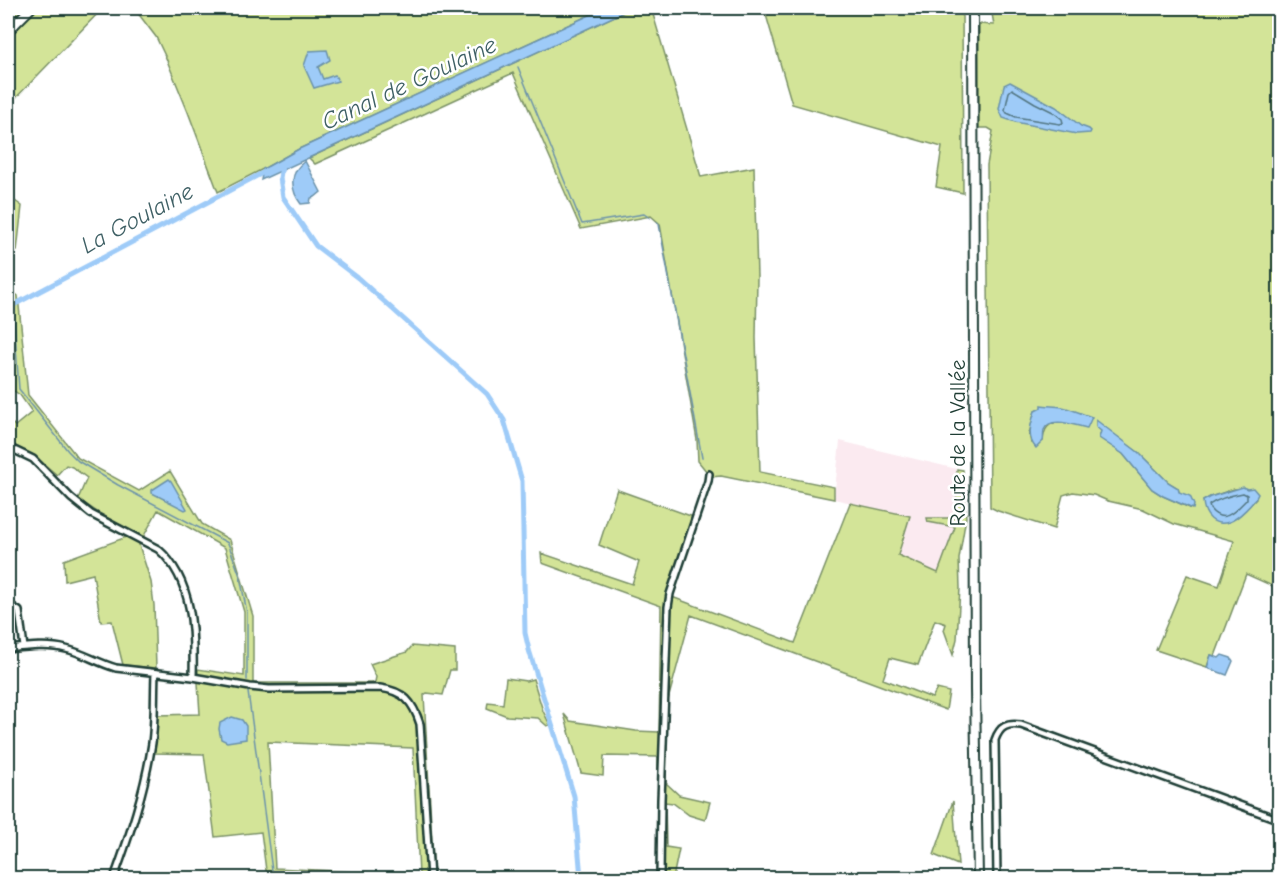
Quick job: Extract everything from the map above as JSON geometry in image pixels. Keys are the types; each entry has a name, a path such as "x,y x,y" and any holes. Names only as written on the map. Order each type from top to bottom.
{"main road":[{"path":"8,31 31,8"},
{"name":"Route de la Vallée","path":"973,8 978,879"}],"street":[{"path":"8,447 33,459 71,498 91,514 167,556 188,598 194,649 193,677"},
{"path":"660,879 668,607 670,594 709,474"},
{"path":"8,593 10,605 19,611 24,647"},
{"path":"8,649 64,648 116,668 269,689 390,689 408,700 420,724 430,879"},
{"path":"114,879 145,781 152,741 155,673"},
{"path":"998,879 995,740 998,732 1011,723 1280,820"}],"shaded area":[{"path":"840,441 957,469 956,518 928,518 928,522 955,527 938,573 897,555 910,516 834,499"}],"green space":[{"path":"8,8 103,8 8,106"},
{"path":"134,8 605,8 299,149 218,192 166,58 156,37"},
{"path":"632,8 658,8 652,11 701,177 754,167 760,472 834,487 834,499 721,476 711,477 698,461 697,440 660,224 651,216 581,229 513,73 315,164 309,158"},
{"path":"764,8 962,8 963,193 936,187 942,147 792,104"},
{"path":"991,8 1279,8 1279,589 1246,574 1215,656 1211,655 1207,667 1156,650 1187,575 1219,586 1234,541 1174,524 1143,509 1108,501 1094,495 1073,492 1063,495 1054,529 990,507 987,165 993,131 988,128 979,128 979,24 994,25","holes":["1049,407 1062,407 1061,422 1053,423 1048,427 1043,441 1031,443 1029,434 1035,411","1096,421 1138,452 1168,482 1178,488 1192,509 1152,489 1123,454 1100,438 1101,431","1234,489 1247,489 1256,499 1238,517 1222,522 1215,521 1203,501"]},
{"path":"15,201 22,206 17,251 10,255 8,264 8,203"},
{"path":"8,288 18,296 28,395 78,458 139,491 170,471 202,524 230,540 253,616 253,683 372,683 375,682 376,677 370,664 407,652 412,646 455,650 455,670 450,670 443,695 427,693 424,695 434,878 267,878 261,832 215,837 204,754 154,753 157,715 200,714 198,669 244,676 244,612 225,548 158,510 139,545 151,582 156,668 123,665 112,621 101,622 93,574 65,581 64,560 124,538 129,530 78,499 87,478 72,467 66,465 57,475 32,454 8,444 8,428 13,424 15,426 32,412 20,395 8,387 10,350","holes":["268,742 413,748 419,875 275,868"]},
{"path":"957,469 963,470 966,517 959,559 957,639 953,655 944,630 946,624 935,620 918,665 890,658 883,679 932,698 937,689 949,692 946,710 691,615 668,700 666,783 679,795 710,802 705,820 689,815 673,803 665,802 666,847 679,849 673,878 657,878 658,757 604,756 603,776 581,773 564,714 570,721 636,731 659,732 661,606 542,563 541,553 632,584 639,562 599,545 617,489 699,519 672,597 795,643 850,503 910,516 898,555 938,573 955,527 928,522 927,518 956,518"},
{"path":"506,678 526,681 533,679 550,725 547,726 538,718 507,716 487,708 488,702 503,704"},
{"path":"953,801 958,865 934,855"}],"water":[{"path":"605,8 632,8 261,180 263,169 299,149"},
{"path":"327,50 330,60 318,67 323,79 335,75 338,81 314,88 304,66 309,51"},
{"path":"1010,82 1056,107 1081,126 1089,129 1090,133 1077,134 1003,118 999,109 1004,85"},
{"path":"305,161 321,192 311,198 310,203 301,204 297,199 293,181 296,170"},
{"path":"1041,405 1066,408 1092,417 1087,428 1052,423 1044,430 1043,441 1036,448 1031,439 1030,430 1035,411 1041,408"},
{"path":"1096,420 1138,452 1168,482 1178,488 1179,492 1190,496 1194,505 1193,509 1152,489 1123,454 1099,438 1101,431 1096,427"},
{"path":"169,479 187,509 152,493 152,490"},
{"path":"1243,487 1253,488 1258,494 1246,510 1224,523 1214,522 1208,516 1203,501"},
{"path":"1211,655 1231,658 1233,661 1227,675 1207,668"},
{"path":"232,717 242,720 246,726 246,739 227,742 221,739 220,723"}],"waterway":[{"path":"518,67 582,224 644,214 650,218"},
{"path":"282,165 280,178 283,197 316,246 358,278 487,394 504,420 522,481 525,633 574,796 581,878"},
{"name":"La Goulaine","path":"8,308 268,170"},
{"path":"657,222 702,458"},
{"path":"13,305 19,389 68,451 78,461 118,485 228,543 240,576 247,613 247,680"},
{"path":"248,692 273,878"},
{"path":"272,873 358,878"}],"water label":[{"name":"Canal de Goulaine","path":"409,83"}]}
